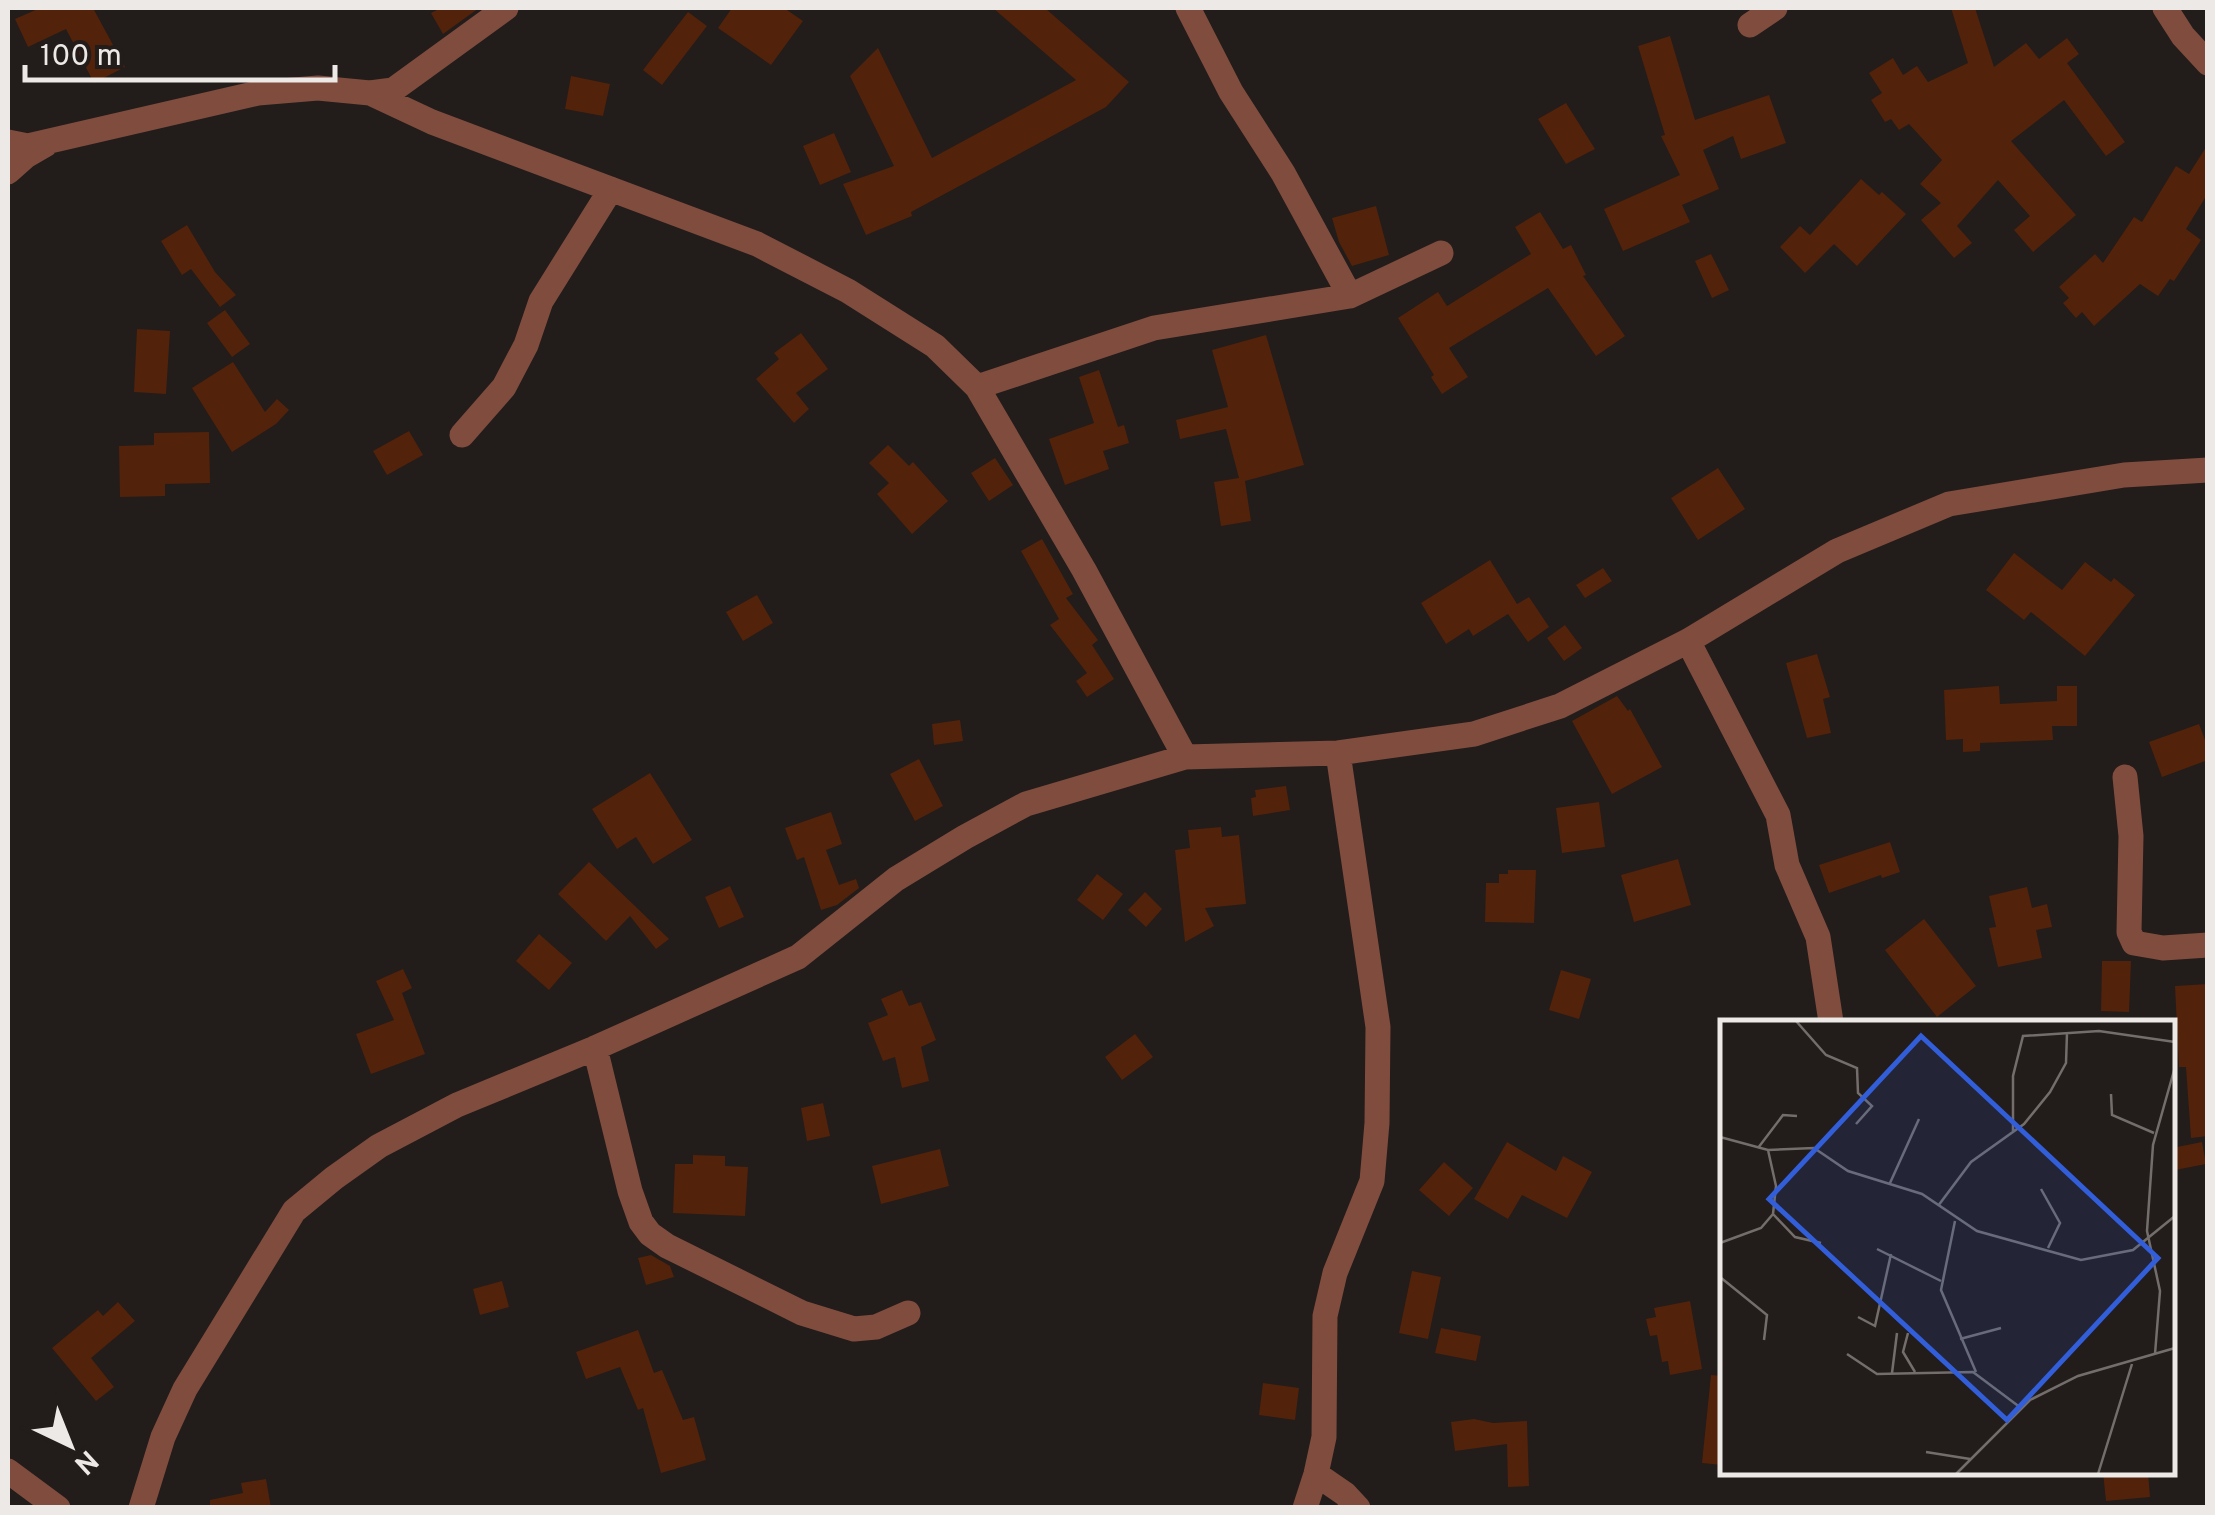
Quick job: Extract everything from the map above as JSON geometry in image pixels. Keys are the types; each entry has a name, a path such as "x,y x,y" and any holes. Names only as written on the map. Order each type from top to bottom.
{"street":[{"path":"8,142 28,146 258,93 318,88 370,93 392,90 506,8"},
{"path":"1188,8 1231,92 1283,173 1350,296"},
{"path":"1750,25 1775,8"},
{"path":"2165,8 2208,64"},
{"path":"370,93 432,122 757,244 848,290 935,346 977,387 1084,570 1185,757"},
{"path":"8,172 54,140"},
{"path":"462,435 504,387 526,344 541,301 611,189"},
{"path":"977,387 1154,328 1350,296 1440,253"},
{"path":"141,1508 162,1437 186,1390 294,1211 380,1146 457,1105 595,1048 798,956 896,879 1026,804 1185,757 1338,753 1474,734 1560,706 1688,641 1836,550 1949,504 2124,475 2208,470"},
{"path":"1688,641 1778,815 1787,865 1818,937 1830,1020"},
{"path":"1305,1508 1324,1436 1326,1316 1335,1273 1372,1181 1377,1123 1378,1027 1338,753"},
{"path":"2125,778 2131,836 2129,932 2134,943 2163,948 2208,945"},
{"path":"595,1048 630,1191 641,1222 650,1234 802,1313 854,1329 876,1328 908,1313"},
{"path":"8,1471 58,1508"},
{"path":"1316,1474 1358,1508"}],"building":[{"path":"40,8 93,8 125,67 94,83 66,29 28,47 15,19"},
{"path":"441,8 479,8 443,34 431,13"},
{"path":"732,8 784,8 803,21 771,65 718,28"},
{"path":"993,8 1045,8 1129,82 1106,107 911,212 912,216 866,235 843,184 894,166 850,76 878,48 932,158 1076,80"},
{"path":"1951,8 1975,8 1994,67 2026,43 2039,59 2067,38 2079,54 2067,63 2125,142 2106,156 2064,100 2011,141 2076,215 2033,252 2014,230 2030,216 1998,180 1957,226 1972,243 1954,258 1921,220 1941,203 1920,184 1942,160 1909,124 1899,130 1891,119 1885,122 1871,100 1882,93 1869,73 1893,58 1903,75 1917,66 1928,82 1968,63"},
{"path":"688,12 707,26 662,85 643,70"},
{"path":"1670,36 1695,120 1769,95 1786,143 1741,159 1733,136 1703,150 1719,189 1682,205 1690,222 1623,251 1604,209 1680,175 1661,136 1665,135 1638,46"},
{"path":"571,76 610,84 603,116 565,109"},
{"path":"1566,103 1595,149 1566,164 1538,119"},
{"path":"834,133 851,172 820,185 803,146"},
{"path":"2208,144 2208,193 2186,229 2201,240 2174,281 2170,279 2158,296 2140,284 2094,326 2082,312 2076,318 2063,303 2069,298 2059,287 2095,254 2103,263 2134,217 2142,222 2176,166 2189,174"},
{"path":"1861,179 1906,214 1857,266 1834,244 1805,273 1780,247 1800,226 1810,235"},
{"path":"1376,206 1389,255 1352,266 1332,218"},
{"path":"1540,212 1563,249 1571,245 1586,275 1583,276 1625,336 1596,356 1548,288 1449,348 1468,377 1442,394 1398,318 1438,292 1447,306 1531,254 1515,227"},
{"path":"187,225 215,272 236,295 220,307 191,269 182,275 161,241"},
{"path":"1711,254 1729,290 1712,298 1695,261"},
{"path":"225,310 250,344 232,357 207,323"},
{"path":"137,329 170,331 166,394 134,392"},
{"path":"801,333 828,369 796,393 809,409 794,423 756,379 779,359 774,353"},
{"path":"1266,335 1304,465 1245,481 1251,521 1221,526 1214,482 1239,478 1226,429 1180,439 1176,420 1228,407 1212,350"},
{"path":"233,362 265,412 277,399 289,410 276,424 232,452 192,388"},
{"path":"1099,370 1118,427 1124,425 1129,443 1103,451 1109,469 1065,485 1049,439 1094,423 1079,377"},
{"path":"409,431 423,455 387,475 373,451"},
{"path":"209,432 210,483 165,484 165,496 120,497 119,446 154,445 154,433"},
{"path":"888,445 909,466 913,462 948,501 912,534 877,494 889,483 869,463"},
{"path":"995,458 1013,485 989,501 971,473"},
{"path":"1718,468 1745,509 1698,540 1671,498"},
{"path":"1042,539 1073,594 1066,598 1098,640 1092,645 1114,679 1087,697 1076,681 1087,673 1050,625 1059,619 1021,551"},
{"path":"2014,553 2062,590 2085,562 2135,595 2085,656 2031,612 2024,620 1986,590"},
{"path":"1490,560 1517,604 1529,597 1549,627 1528,642 1508,614 1473,636 1469,629 1446,644 1421,603"},
{"path":"1603,568 1612,581 1585,598 1576,585"},
{"path":"757,595 773,623 743,641 726,612"},
{"path":"1565,625 1582,648 1564,661 1547,638"},
{"path":"1817,654 1830,697 1823,699 1831,733 1807,738 1786,663"},
{"path":"1999,686 2000,704 2057,701 2057,686 2077,686 2077,726 2052,726 2053,740 1980,743 1980,751 1963,752 1963,739 1946,740 1944,690"},
{"path":"1617,696 1630,709 1662,767 1612,794 1572,721"},
{"path":"960,720 963,741 934,745 932,724"},
{"path":"2199,724 2208,760 2162,777 2149,742"},
{"path":"919,759 943,806 915,821 890,774"},
{"path":"650,773 692,840 653,864 636,837 617,849 592,809"},
{"path":"1286,786 1290,810 1253,816 1251,798 1256,797 1255,790"},
{"path":"1599,802 1605,847 1562,853 1556,808"},
{"path":"831,812 842,844 826,850 839,885 856,879 859,888 837,905 821,910 804,857 797,860 785,828"},
{"path":"1221,827 1222,837 1239,835 1246,904 1205,908 1214,926 1185,942 1175,850 1190,848 1188,830"},
{"path":"1890,842 1900,872 1829,893 1819,865"},
{"path":"1678,859 1691,905 1634,922 1621,875"},
{"path":"589,862 669,939 656,949 630,916 606,941 558,894"},
{"path":"1508,870 1536,870 1534,923 1485,922 1486,883 1499,883 1499,874 1508,874"},
{"path":"1097,874 1123,894 1103,920 1077,900"},
{"path":"730,886 744,917 719,928 705,897"},
{"path":"2027,887 2032,908 2047,904 2052,927 2036,930 2042,958 1998,967 1989,928 1996,927 1989,896"},
{"path":"1145,892 1162,909 1146,927 1128,910"},
{"path":"1924,919 1976,986 1937,1017 1885,950"},
{"path":"539,934 572,963 549,990 516,961"},
{"path":"2102,961 2131,961 2129,1012 2101,1011"},
{"path":"403,969 412,988 402,993 425,1054 371,1074 356,1034 394,1020 376,981"},
{"path":"1561,970 1591,979 1579,1019 1549,1010"},
{"path":"2208,984 2208,1136 2191,1138 2186,1067 2179,1067 2175,986"},
{"path":"902,990 909,1006 921,1002 936,1040 921,1047 929,1081 902,1088 895,1057 883,1061 868,1023 888,1015 881,999"},
{"path":"1135,1034 1153,1057 1122,1080 1105,1057"},
{"path":"823,1103 830,1136 807,1141 801,1108"},
{"path":"1507,1142 1556,1171 1563,1156 1592,1172 1567,1218 1522,1195 1508,1219 1474,1199"},
{"path":"2202,1142 2206,1164 2175,1170 2175,1147"},
{"path":"940,1149 949,1186 881,1204 872,1166"},
{"path":"693,1155 725,1156 725,1166 748,1167 745,1216 673,1213 675,1164 693,1164"},
{"path":"1444,1162 1473,1188 1449,1216 1419,1190"},
{"path":"651,1255 670,1266 674,1277 646,1285 638,1258"},
{"path":"1412,1271 1441,1277 1428,1339 1399,1333"},
{"path":"502,1281 509,1307 480,1315 473,1289"},
{"path":"1690,1301 1702,1369 1670,1375 1668,1361 1662,1362 1657,1335 1650,1336 1646,1319 1656,1317 1654,1308"},
{"path":"118,1302 135,1321 91,1358 114,1387 96,1401 52,1348 98,1310 103,1316"},
{"path":"1441,1328 1481,1336 1476,1361 1435,1353"},
{"path":"638,1330 654,1373 662,1370 683,1420 694,1417 706,1460 661,1473 643,1408 638,1410 620,1367 586,1379 576,1352"},
{"path":"1711,1375 1720,1376 1720,1465 1702,1463"},
{"path":"1263,1383 1299,1388 1295,1420 1259,1415"},
{"path":"1474,1419 1493,1423 1527,1421 1529,1486 1508,1487 1507,1444 1455,1451 1451,1422"},
{"path":"2103,1475 2148,1475 2150,1497 2106,1501"},
{"path":"266,1479 271,1508 210,1508 210,1500 243,1493 241,1483"}]}
